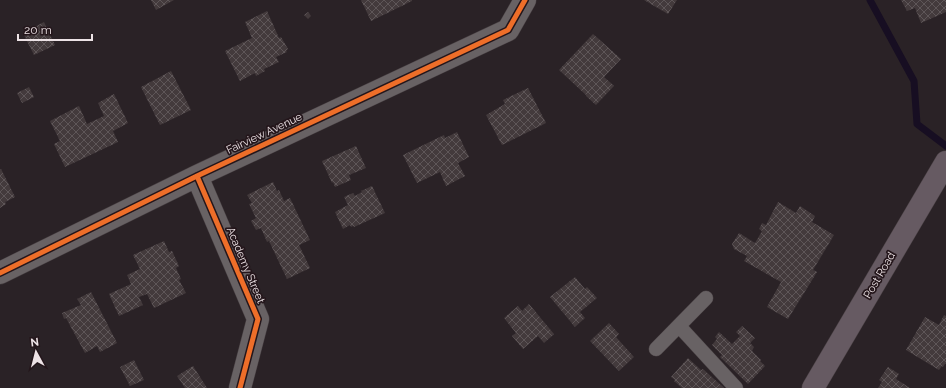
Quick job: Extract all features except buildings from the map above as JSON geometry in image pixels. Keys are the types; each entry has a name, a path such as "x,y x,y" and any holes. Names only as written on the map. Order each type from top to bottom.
{"main road":[{"name":"Post Road","path":"813,388 934,180 946,162"}],"street":[{"name":"Fairview Avenue","path":"0,273 196,176 508,30 525,0"},
{"name":"Academy Street","path":"196,176 258,319 240,388"}],"lane":[{"path":"656,349 706,298"},
{"path":"679,326 736,388"}],"waterway":[{"path":"870,0 914,81 917,124 946,146"}],"cycle path":[{"path":"0,273 197,176 508,30 525,0"},
{"path":"197,176 258,319 240,388"}]}
